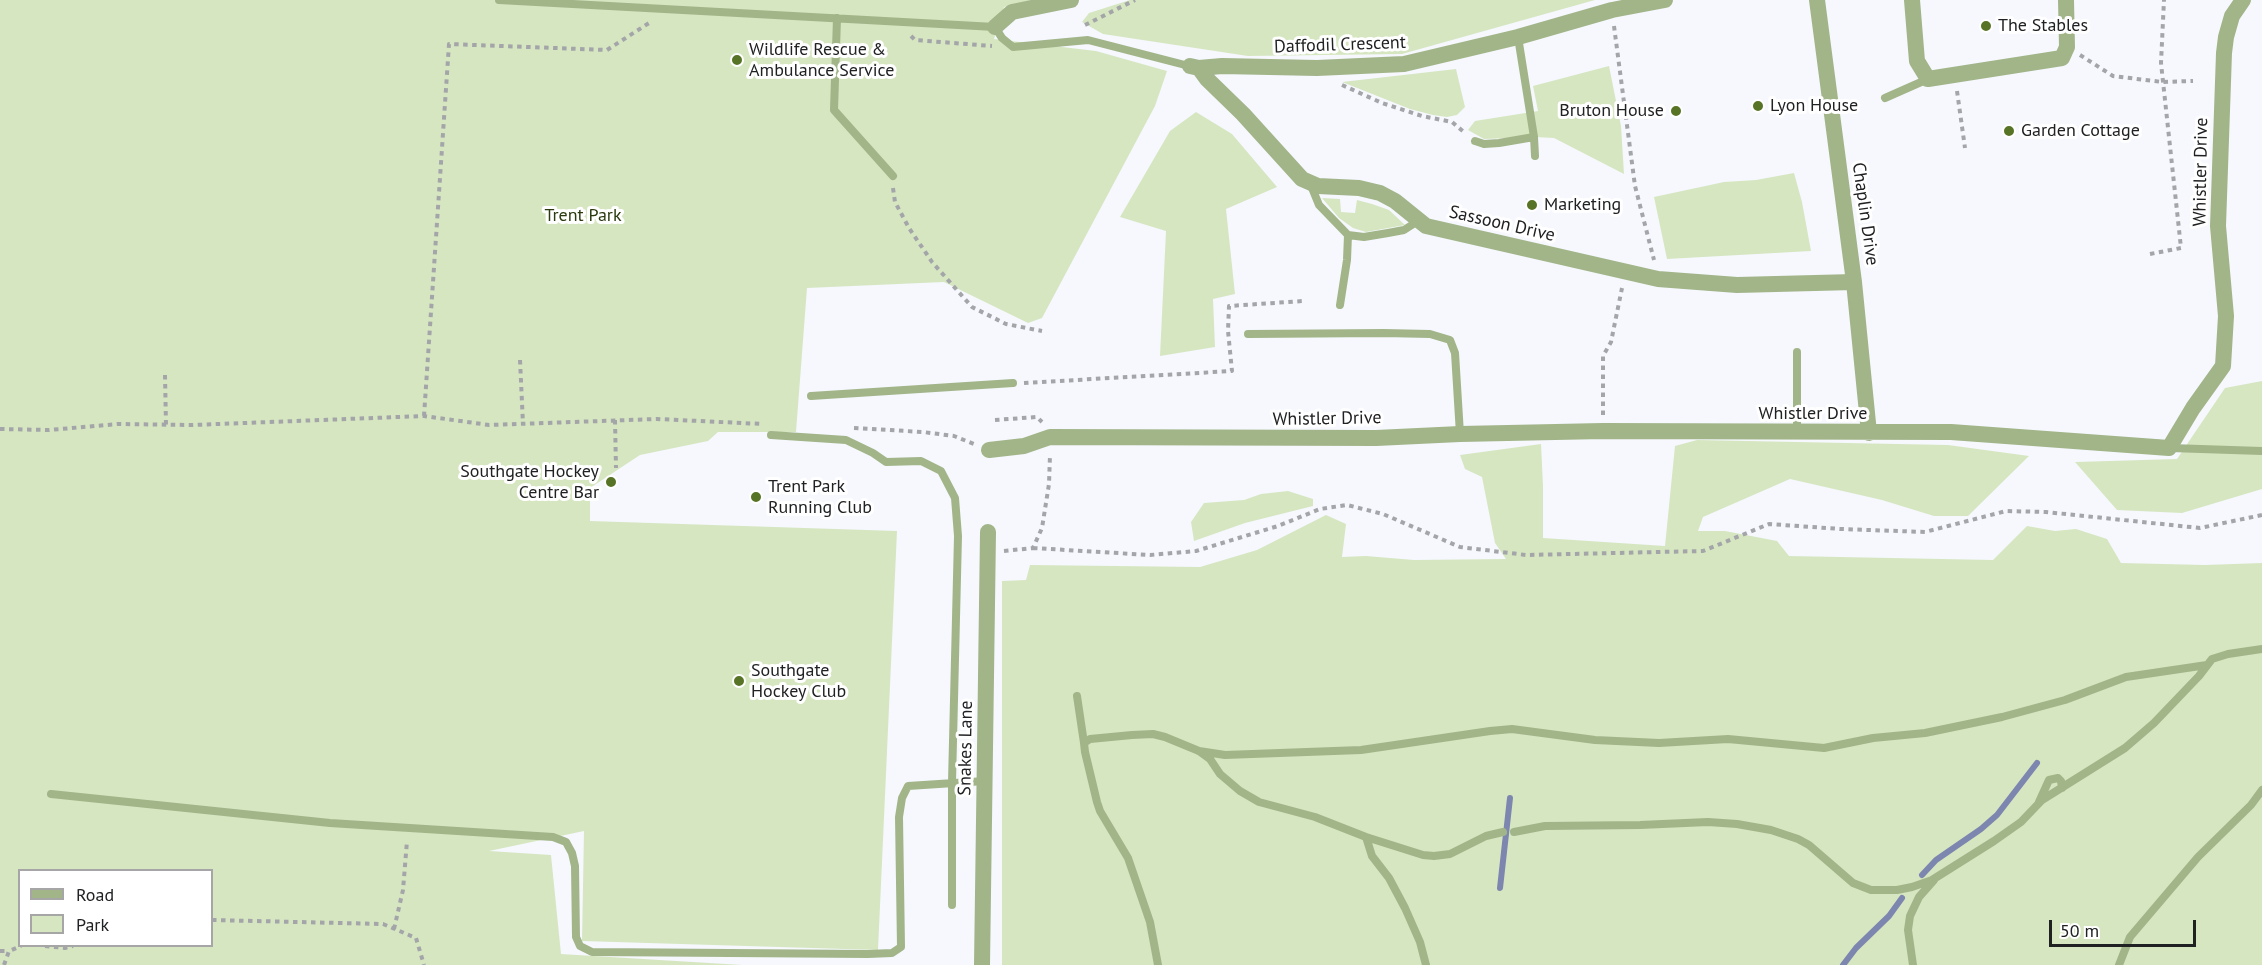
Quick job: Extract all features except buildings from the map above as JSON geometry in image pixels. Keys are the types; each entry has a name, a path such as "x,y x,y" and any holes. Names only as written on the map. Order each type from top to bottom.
{"street":[{"path":"995,27 1012,12 1071,0"},
{"name":"Daffodil Crescent","path":"1194,67 1317,68 1404,64 1518,37 1612,10 1665,0"},
{"name":"Chaplin Drive","path":"1817,0 1854,282 1869,433"},
{"path":"1912,0 1917,61 1928,80 2062,58 2067,47 2066,0"},
{"name":"Whistler Drive","path":"989,450 1024,446 1050,437 1376,438 1603,431 1951,432 2169,448 2193,408 2223,366 2226,316 2218,226 2224,64 2226,37 2232,16 2243,0"},
{"path":"1194,67 1243,114 1302,178 1310,183"},
{"name":"Sassoon Drive","path":"1310,183 1318,186 1359,188 1380,193 1395,201 1426,226 1625,273 1658,279 1737,285 1854,282"},
{"name":"Snakes Lane","path":"982,965 988,532"}],"lane":[{"path":"499,0 995,27 1002,38 1013,47 1088,40 1194,67"},
{"path":"837,18 834,110 892,176"},
{"path":"1518,37 1534,136 1535,156"},
{"path":"1885,98 1928,80"},
{"path":"1475,141 1484,144 1499,143 1534,136"},
{"path":"1310,183 1319,205 1348,234 1364,237 1404,230 1418,220"},
{"path":"1340,305 1347,260 1348,234"},
{"path":"1248,334 1430,334 1450,340 1455,353 1460,434"},
{"path":"1797,352 1797,433"},
{"path":"811,396 1013,383"},
{"path":"771,435 846,440 886,462 921,461 941,471 955,498 958,536 952,782 952,905"},
{"path":"2169,448 2262,451"},
{"path":"1514,832 1545,825 1640,825 1702,822 1737,824 1771,830 1809,845 1853,883 1871,890 1897,890 1912,887 1936,877 1994,841 2021,822 2037,805 2138,738 2199,676 2212,659 2262,649"},
{"path":"1199,751 1225,754 1361,750 1490,730 1512,729 1594,740 1659,743 1728,739 1824,748 1873,738 1925,733 2002,717 2065,700 2126,677 2207,665"},
{"path":"1077,696 1084,743 1100,812 1128,858 1150,922 1158,965"},
{"path":"1084,743 1101,737 1153,734 1166,737 1199,751 1210,759 1220,774 1259,802 1315,817 1366,837 1423,855 1450,854 1479,839 1503,832"},
{"path":"2037,805 2049,780 2058,778 2062,788"},
{"path":"51,794 408,830 553,837 567,842 572,853 575,866 576,937 580,946 592,952 892,953 901,947 902,939 899,817 902,798 908,786 985,781"},
{"path":"2119,965 2130,937 2198,857 2251,805 2262,790"},
{"path":"1366,837 1372,856 1389,878 1405,908 1420,942 1426,965"},
{"path":"1913,965 1908,930 1910,916 1919,897 1936,877"}],"path":[{"path":"2150,254 2181,248 2160,63 2164,0"},
{"path":"424,416 449,44 607,50 669,9"},
{"path":"1612,10 1635,186 1658,279"},
{"path":"2067,47 2112,76 2162,82 2193,81"},
{"path":"1317,68 1332,79 1382,103 1422,117 1452,122 1475,141"},
{"path":"1955,75 1965,148"},
{"path":"892,176 896,202 909,228 932,262 972,307 1006,324 1041,331"},
{"path":"1603,431 1603,356 1611,342 1625,273"},
{"path":"1013,383 1232,371 1228,331 1229,306 1303,301"},
{"path":"520,360 523,424"},
{"path":"165,375 166,425"},
{"path":"0,429 49,430 118,424 166,425 424,416 489,425 657,419 772,424"},
{"path":"995,420 1037,417 1050,437 1049,484 1042,528 1033,548"},
{"path":"615,420 616,468"},
{"path":"853,428 954,436 989,450"},
{"path":"988,550 1033,548 1150,555 1196,551 1278,526 1320,509 1347,505 1383,514 1460,547 1526,555 1703,551 1769,524 1841,530 1925,532 2006,512 2046,512 2200,528 2262,514"},
{"path":"394,929 403,890 408,830"},
{"path":"213,920 383,924 416,938 424,965"},
{"path":"0,951 9,951 18,946"},
{"path":"4,965 9,951"}],"green space":[{"name":"Trent Park","path":"0,0 1032,0 1004,7 994,39 1096,51 1167,71 1155,106 1042,318 1028,323 944,282 807,288 796,432 718,432 708,441 640,455 590,488 590,521 897,531 878,950 582,941 584,831 489,851 551,855 561,954 742,965 0,965"},
{"path":"1130,0 1595,0 1402,54 1248,56 1103,34 1082,22 1089,13"},
{"path":"1609,66 1621,126 1624,174 1554,138 1484,139 1468,130 1475,121 1538,111 1533,86"},
{"path":"1456,69 1465,107 1457,115 1447,117 1410,109 1342,82"},
{"path":"1196,112 1232,134 1277,187 1226,209 1235,294 1213,299 1215,347 1160,356 1166,231 1120,217 1170,131"},
{"path":"1794,173 1811,251 1667,259 1654,197 1724,182 1756,180"},
{"path":"1322,198 1340,199 1341,212 1355,213 1357,200 1372,204 1389,210 1405,225 1366,232 1353,228 1339,218"},
{"path":"2262,381 2262,489 2182,513 2117,510 2075,462 2177,459 2225,388"},
{"path":"1697,440 1948,445 2029,456 1968,516 1934,516 1882,500 1790,479 1703,517 1698,531 1725,531 1777,541 1789,556 1993,560 2027,526 2055,531 2076,529 2107,539 2121,563 2205,565 2262,563 2262,965 1002,965 1002,581 1026,580 1030,565 1200,567 1257,550 1326,515 1346,524 1342,557 1366,556 1414,560 1506,559 1495,543 1482,477 1465,469 1460,455 1541,444 1543,538 1665,546 1675,446"},
{"path":"1288,491 1313,499 1313,506 1245,523 1194,541 1191,522 1204,503 1244,500 1261,494"}],"waterway":[{"path":"1922,875 1936,860 1997,815 2037,763"},
{"path":"1500,888 1510,798"},
{"path":"1843,965 1856,948 1889,916 1902,898"}],"place":[{"name":"The Stables","path":"1986,26"},
{"name":"Wildlife Rescue & Ambulance Service","path":"737,60"},
{"name":"Lyon House","path":"1758,106"},
{"name":"Bruton House","path":"1676,111"},
{"name":"Garden Cottage","path":"2009,131"},
{"name":"Marketing","path":"1532,205"},
{"name":"Southgate Hockey Centre Bar","path":"611,482"},
{"name":"Trent Park Running Club","path":"756,497"},
{"name":"Southgate Hockey Club","path":"739,681"}]}
